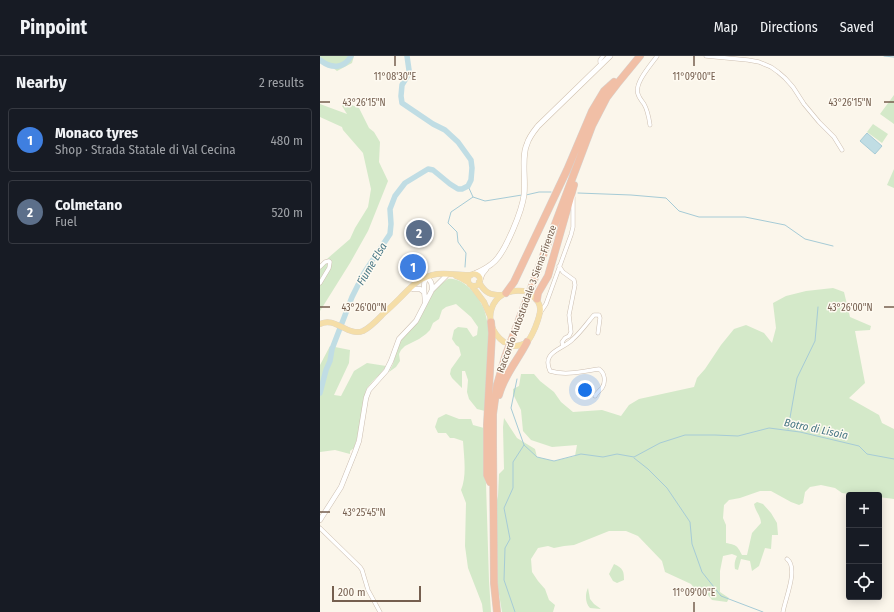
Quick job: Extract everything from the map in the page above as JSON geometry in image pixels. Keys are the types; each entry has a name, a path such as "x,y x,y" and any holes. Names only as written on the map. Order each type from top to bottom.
{"highway":[{"name":"Raccordo Autostradale 3 Siena-Firenze","path":"494,612 491,582 489,428 492,393 497,370 579,147 598,107 614,82 635,59 640,56"},
{"name":"Raccordo Autostradale 3 Siena-Firenze","path":"497,612 494,583 493,414 497,385 503,362 592,126 607,97 635,59"},
{"path":"536,298 548,276 578,170 593,129 605,106 632,70 635,59"},
{"path":"504,294 514,282 567,170 592,111 604,91 614,82"},
{"path":"490,482 487,475 487,436 492,334 491,320"},
{"path":"494,499 496,490 495,428 500,390 504,380 527,342"}],"main road":[{"path":"470,284 468,278 472,274 486,268 496,260 504,249 522,204 524,194 524,155 530,136 538,126 610,56"},
{"path":"470,284 477,285 486,268"},
{"path":"320,324 331,322 352,331 360,332 367,329 419,280 429,276 472,274 479,276 483,289 494,295 516,291 523,292"},
{"path":"413,287 427,280 446,275 460,277 470,284 484,302 491,320 492,328 504,342"},
{"path":"491,320 493,304 504,294"},
{"path":"513,346 519,346 527,342 530,338 539,315 540,308 536,298"}],"street":[{"path":"602,64 600,60 603,56"},
{"path":"650,125 649,116 637,90 639,82 657,56"},
{"path":"706,56 748,60 759,62 771,67 785,78 793,87 804,104 834,137 842,150"},
{"path":"539,315 544,308 572,230 573,197"},
{"path":"320,267 325,262 330,262 329,268 320,283"},
{"path":"559,266 563,272 574,280 575,285 569,315 571,332 562,342 562,346"},
{"path":"320,520 341,487 356,452 368,391 386,371 392,361 398,340 416,322 424,303 432,290 446,275"},
{"path":"424,303 424,293 427,280 432,283 432,290"},
{"path":"413,287 420,289 424,293"},
{"path":"536,298 544,303 547,300"},
{"path":"595,396 603,386 603,371 599,369 556,373 550,371 548,367 548,359 562,346 572,341 594,316 599,315 598,333"},
{"path":"320,528 360,566 368,590 380,612"},
{"path":"783,612 792,575 792,566 787,559"}],"green space":[{"path":"320,56 354,56 352,63 337,71 320,58"},
{"path":"894,95 894,124 880,114"},
{"path":"342,101 359,108 369,128 374,132 380,142 379,162 388,181 368,231 320,311 320,265 350,239 368,207 371,189 363,153 342,127 320,117 320,104 347,114 342,106"},
{"path":"873,124 888,134 882,143 867,132"},
{"path":"894,169 894,188 887,185"},
{"path":"448,279 453,279 463,283 468,287 479,300 485,314 489,330 485,411 477,409 469,399 467,392 468,380 465,371 462,371 462,388 450,374 451,369 461,355 459,347 452,339 454,330 458,327 467,328 473,337 477,335 478,327 471,317 456,304 442,310 439,319 433,323 430,330 426,334 405,346 401,350 399,354 400,361 396,367 389,372 399,343 418,322 426,304 435,290"},
{"path":"833,288 844,292 850,317 871,326 870,330 855,331 865,383 849,398 879,415 882,423 894,429 894,499 882,497 882,492 846,492 846,494 842,493 835,488 821,485 810,487 805,492 803,503 799,505 771,491 760,491 729,500 724,505 723,518 726,525 726,543 736,546 742,555 747,555 752,533 761,523 754,504 757,502 763,504 771,513 777,523 778,535 772,535 771,549 765,548 759,566 752,571 750,561 741,559 738,570 735,569 737,556 732,554 723,556 720,571 720,592 729,598 727,602 712,600 708,595 699,594 691,584 665,572 662,561 638,536 626,531 609,531 574,545 554,548 548,546 538,548 531,559 532,572 545,589 549,600 555,605 553,612 502,612 498,588 496,504 499,474 504,469 504,418 517,438 535,449 537,457 554,461 575,456 577,445 552,447 531,440 523,431 521,410 513,394 513,389 519,386 521,374 534,374 554,392 561,402 573,412 602,410 621,416 629,405 639,399 694,387 697,378 734,329 746,325 764,333 772,343 776,328 773,303 786,296 806,291"},
{"path":"330,346 350,350 349,363 334,395 341,396 354,371 367,363 386,366 366,390 357,438 354,448 350,451 350,454 335,450 320,452 320,365"},
{"path":"446,414 459,419 471,419 473,425 484,428 491,612 483,612 482,604 468,568 465,546 466,503 461,490 465,473 463,441 450,438 446,433 438,433 435,427 438,418"},
{"path":"614,564 621,568 624,574 624,580 617,583 613,581 609,574"},
{"path":"588,588 590,599 601,609 590,608 588,606 586,593"}],"water":[{"path":"867,133 882,146 875,154 860,141"}],"waterway":[{"name":"Fiume Elsa","path":"320,60 328,65 337,66 345,63 351,56"},
{"name":"Fiume Elsa","path":"320,393 330,361 332,349 352,297 364,273 390,234 390,209 395,196 405,183 428,169 433,170 458,189 468,186 471,180 471,160 458,142 445,130 433,124 402,103 402,85 408,75 409,70 407,56"},
{"path":"884,56 894,57"},
{"path":"465,267 466,253 458,242 457,232 448,223 451,212 473,197 468,186"},
{"path":"526,195 539,192 551,192"},
{"path":"578,193 666,198 679,211 699,217 745,217 785,225 805,239 833,246"},
{"path":"473,197 485,201 522,195"},
{"path":"788,429 797,378 815,341 818,307"},
{"name":"Botro di Lisoia","path":"517,379 511,408 524,445 537,457 554,461 581,454 603,457 617,454 634,457 660,443 685,435 738,436 769,428 800,432 859,446 867,454 894,459"},
{"path":"515,612 504,580 505,548 510,539 504,508 513,488 513,462 524,445"},
{"path":"634,458 648,469 667,488 690,522 692,544 702,572 721,596 763,612"}],"place":[{"name":"Colmetano","path":"419,233"},
{"name":"Monaco tyres","path":"413,267"}]}
